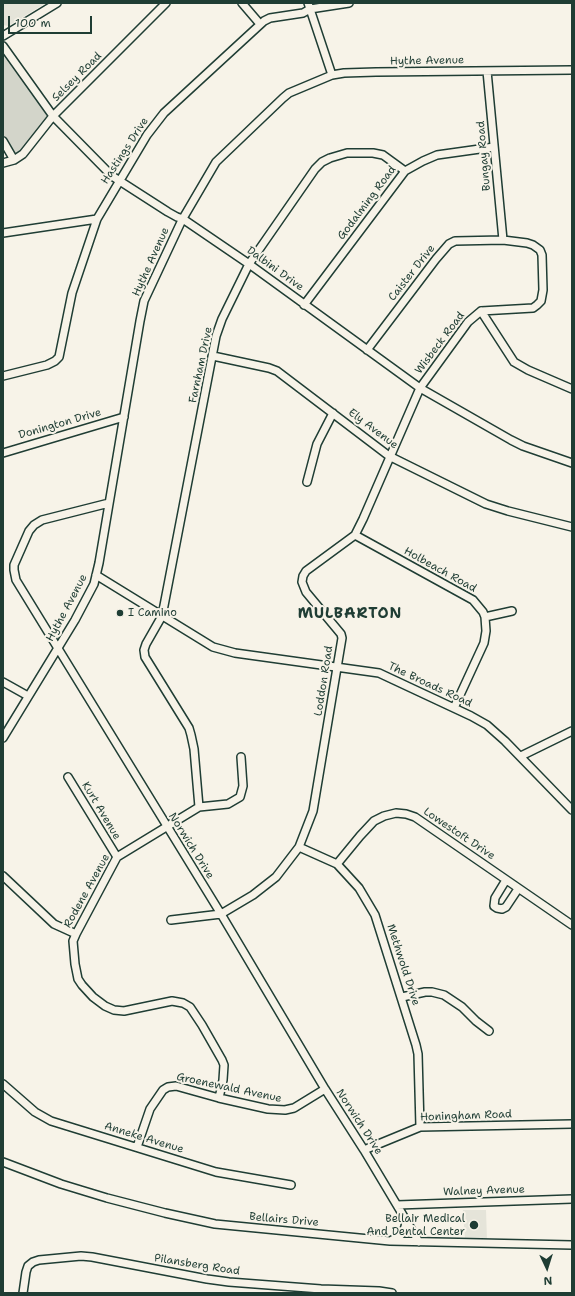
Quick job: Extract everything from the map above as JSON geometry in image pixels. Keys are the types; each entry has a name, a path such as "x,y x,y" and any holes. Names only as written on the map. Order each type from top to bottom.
{"street":[{"path":"3,36 57,3"},
{"name":"Selsey Road","path":"3,163 14,160 26,151 53,116 166,3"},
{"path":"242,3 260,24"},
{"name":"Hastings Drive","path":"3,376 47,365 55,362 59,357 72,293 97,219 147,134 164,113 267,19 303,13 309,6 349,3"},
{"path":"309,6 332,75"},
{"name":"Dalbini Drive","path":"3,46 53,116 102,168 119,181 177,217 183,219 249,264 420,388 523,446 572,463"},
{"name":"Hythe Avenue","path":"3,738 84,604 94,584 144,301 183,219 216,162 289,93 332,75 344,73 572,70"},
{"name":"Bungay Road","path":"487,71 503,240"},
{"path":"3,141 14,160"},
{"name":"Godalming Road","path":"304,305 405,171 437,155 494,147"},
{"name":"Farnham Drive","path":"199,807 194,749 189,728 144,654 146,644 162,616 216,336 222,319 249,264 315,169 324,161 347,154 373,153 383,156 405,171"},
{"path":"3,233 97,219"},
{"name":"Caister Drive","path":"367,350 449,244 461,240 503,240 526,243 538,247"},
{"name":"Wisbeck Road","path":"420,388 468,322 481,311 533,308 538,305 543,290 542,255 538,247"},
{"path":"481,311 514,362 528,370 572,389"},
{"name":"Ely Avenue","path":"213,356 262,366 277,371 390,456 486,504 508,512 572,527"},
{"name":"Loddon Road","path":"171,920 221,914 253,894 276,877 299,847 313,811 341,644 341,634 306,592 302,582 303,576 306,572 355,535 420,388"},
{"path":"308,482 317,444 333,413"},
{"name":"Donington Drive","path":"3,453 124,417"},
{"name":"Norwich Drive","path":"109,503 35,523 29,531 14,565 14,576 16,581 166,827 221,914 325,1089 364,1150 419,1242"},
{"name":"Holbeach Road","path":"355,535 473,600 483,612 485,617"},
{"name":"The Broads Road","path":"96,575 213,647 223,651 379,673 454,708 487,725 521,756 572,810"},
{"path":"454,708 481,650 486,631 485,617 512,611"},
{"path":"3,682 28,696"},
{"path":"521,756 572,731"},
{"path":"199,807 228,804 240,797 243,786 241,757"},
{"name":"Kurt Avenue","path":"68,776 117,857"},
{"name":"Rodene Avenue","path":"199,807 117,857 76,934 74,945 78,979 86,989 105,1006 114,1010 124,1011 172,1001 183,1002 194,1012 224,1066 219,1098"},
{"name":"Lowestoft Drive","path":"337,864 374,821 384,816 396,813 406,814 415,817 572,925"},
{"name":"Methwold Drive","path":"299,847 337,864 348,874 359,888 375,915 402,997 418,1054 420,1127"},
{"path":"3,876 54,924 76,934"},
{"path":"506,880 495,898 494,906 497,908 502,909 506,907 518,888"},
{"path":"402,997 425,992 444,995 462,1007 476,1021 490,1031"},
{"name":"Anneke Avenue","path":"3,1084 26,1106 44,1118 216,1172 291,1185"},
{"name":"Groenewald Avenue","path":"137,1147 150,1109 158,1095 165,1088 170,1086 176,1086 219,1098 268,1109 285,1110 294,1108 325,1089"},
{"name":"Honingham Road","path":"364,1150 420,1127 572,1124"},
{"name":"Bellairs Drive","path":"3,1162 60,1184 107,1198 215,1224 390,1241 572,1245"},
{"name":"Walney Avenue","path":"397,1205 572,1199"},
{"path":"390,1241 401,1235 406,1221"},
{"name":"Pilansberg Road","path":"23,1293 26,1272 28,1266 33,1262 39,1260 81,1256 215,1280 321,1291 379,1291 392,1293"}],"shaded area":[{"path":"3,3 46,3 8,26 3,25"},
{"path":"3,55 48,117 29,146 17,154 13,152 3,136"},
{"path":"463,1210 486,1210 487,1240 465,1240"}],"place":[{"name":"I Camino","path":"120,613"},
{"name":"Bellair Medical And Dental Center","path":"474,1225"}],"district":[{"name":"MULBARTON","path":"350,614"}]}
